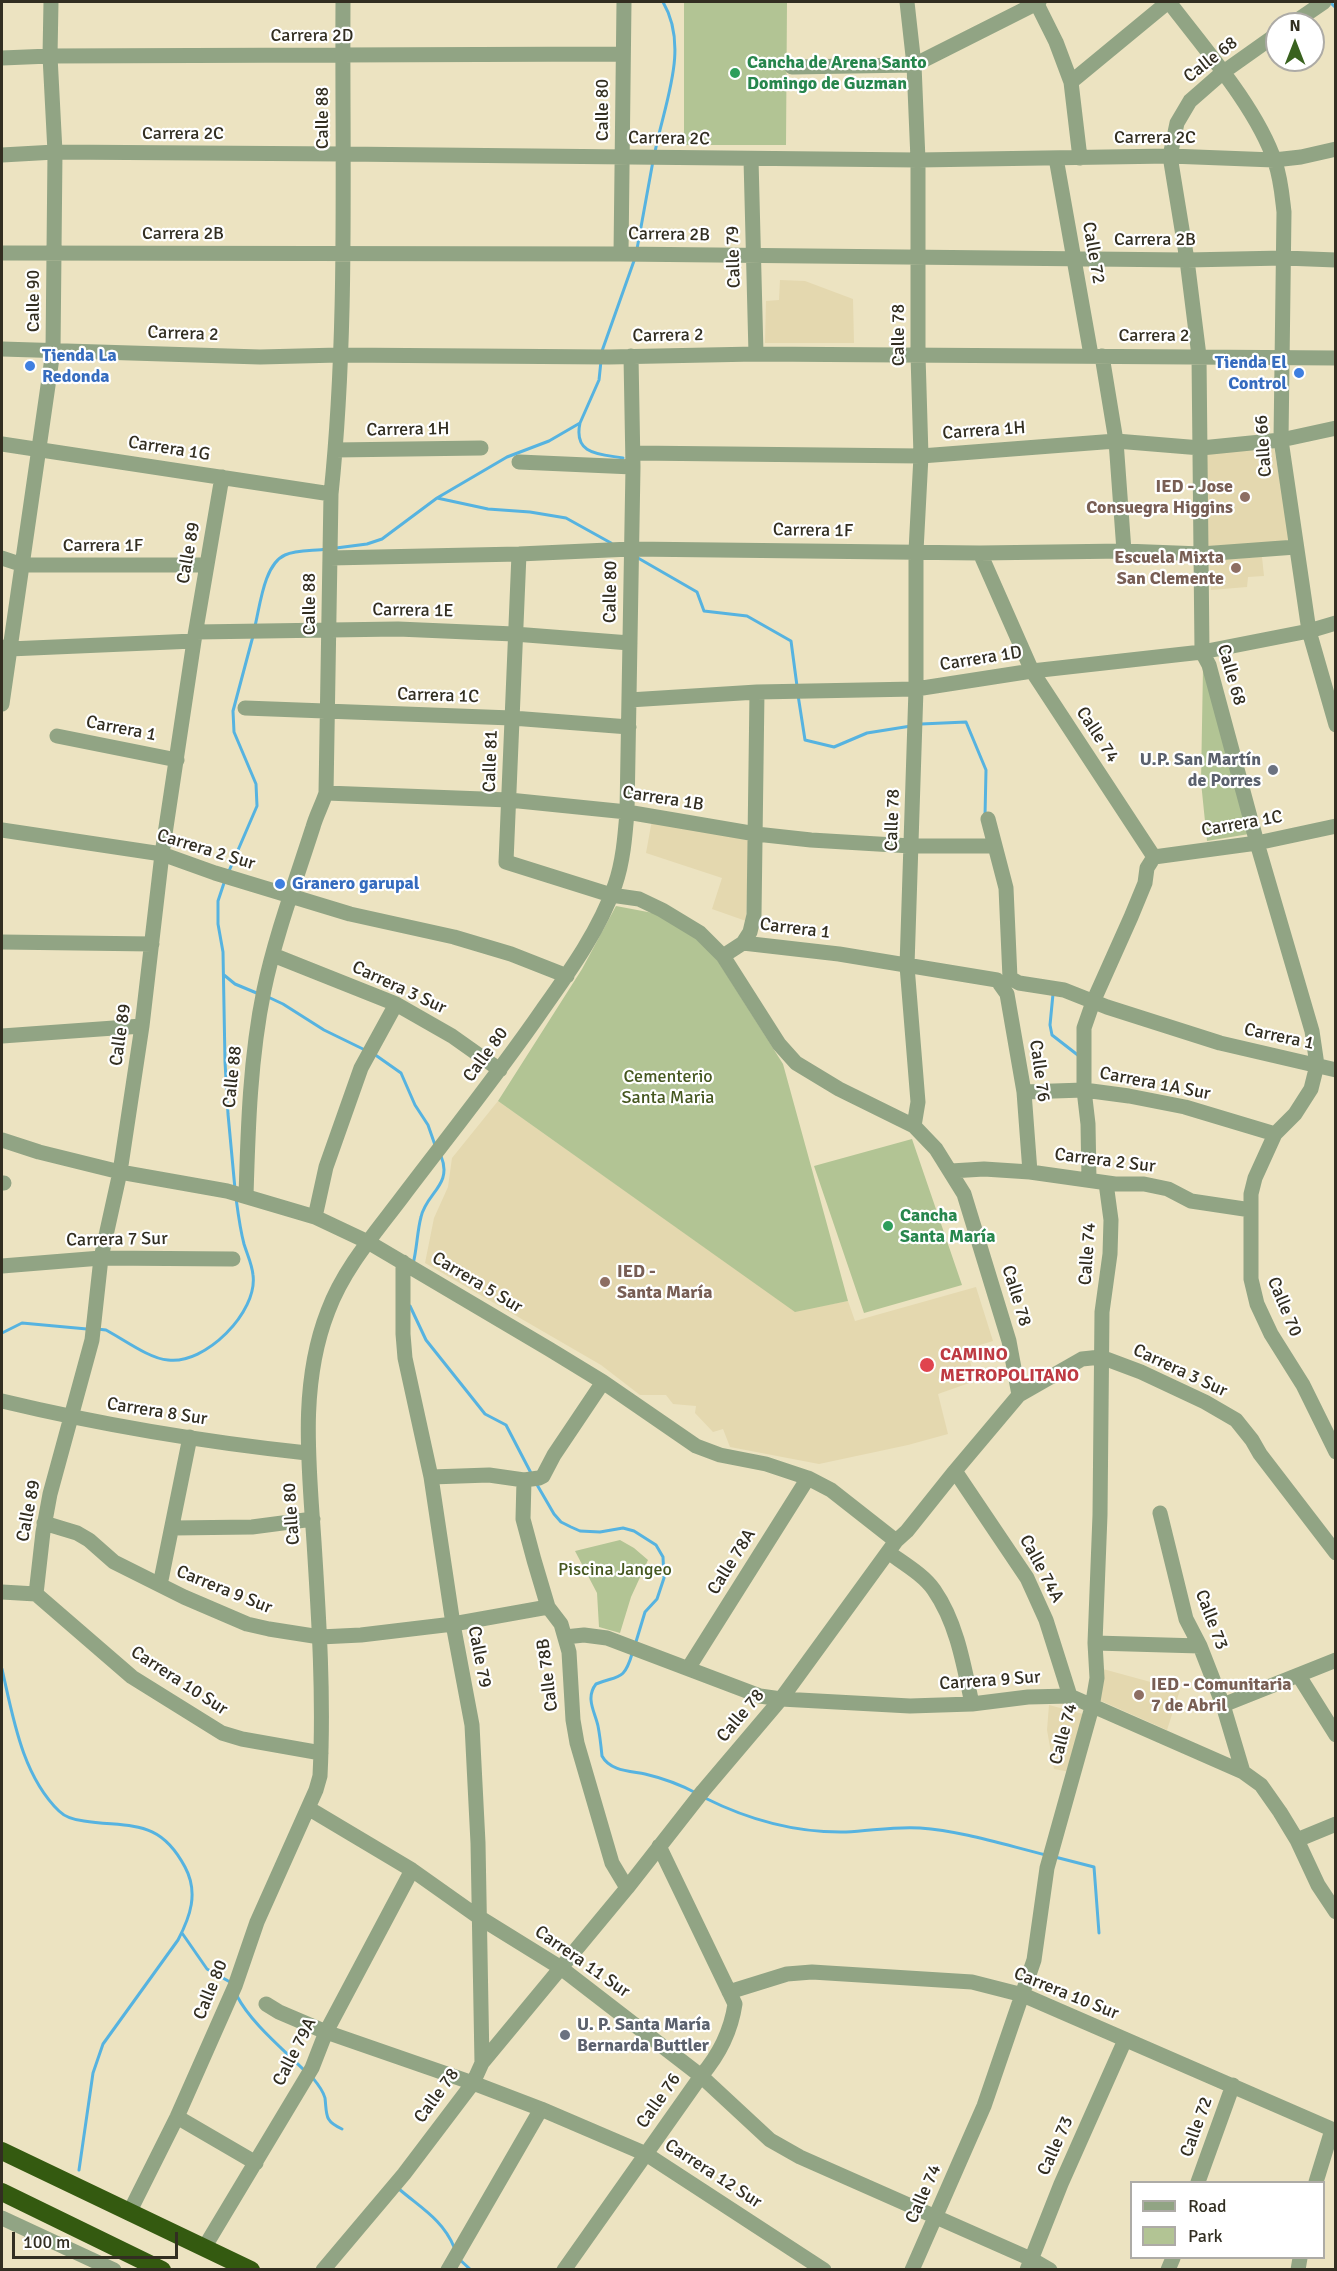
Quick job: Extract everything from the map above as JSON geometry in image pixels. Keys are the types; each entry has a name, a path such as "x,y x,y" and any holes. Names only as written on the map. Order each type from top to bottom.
{"highway":[{"path":"2,2151 251,2270"},
{"path":"2,2192 162,2270"}],"street":[{"name":"Calle 90","path":"2,704 5,648 22,565 53,351 55,153 50,56 51,2"},
{"name":"Calle 88","path":"238,1194 263,995 273,955 326,793 331,494 335,450 342,255 343,2"},
{"name":"Calle 80","path":"624,2 622,54 624,254"},
{"name":"Calle 78","path":"323,2270 404,2174 472,2083 482,2063 627,1888 699,1795 781,1699 892,1546 907,1532 1019,1395 1009,1341 964,1194 936,1149 914,1126 918,1102 918,1080 907,966 916,689 916,552 921,456 918,355 918,160 914,65 907,2"},
{"path":"792,68 914,65 1037,2 1056,42 1071,82 1080,158"},
{"path":"1071,82 1169,2"},
{"name":"Calle 66","path":"1169,2 1251,111 1279,176 1284,212 1281,440 1310,631 1335,725"},
{"path":"1309,12 1323,2"},
{"name":"Calle 68","path":"1265,43 1222,73 1190,101 1177,123 1170,156 1187,260 1199,356 1202,652 1209,665 1257,843 1312,1031 1317,1065 1311,1089 1295,1114 1275,1134"},
{"name":"Carrera 2D","path":"2,58 622,54"},
{"name":"Carrera 2C","path":"2,154 342,154 918,160 1170,156 1274,160 1301,158 1335,148"},
{"name":"Calle 72","path":"1056,158 1074,258 1116,441 1124,551"},
{"name":"Calle 79","path":"751,159 756,354"},
{"name":"Carrera 2B","path":"2,253 624,254 1335,260"},
{"name":"Carrera 2","path":"2,349 260,357 609,357 756,354 1335,358"},
{"name":"Calle 80","path":"129,2213 177,2117 233,1989 257,1922 320,1776 320,1637 307,1453 311,1383 321,1330 328,1309 344,1278 368,1242 500,1070 567,976 601,917 621,864 627,812 629,727 633,460 631,356"},
{"name":"Carrera 1H","path":"519,462 921,456 1116,441 1201,448 1281,440 1335,428"},
{"name":"Carrera 1G","path":"2,444 331,494"},
{"name":"Carrera 1H","path":"335,450 481,448"},
{"name":"Calle 89","path":"36,1594 44,1523 92,1340 101,1258 120,1172 142,1026 162,854 194,637 222,477"},
{"name":"Carrera 1F","path":"330,552 519,554 631,549 980,553 1124,551 1201,554 1296,547"},
{"name":"Calle 74","path":"980,553 1032,671 1154,857"},
{"name":"Calle 81","path":"519,554 506,862 611,895"},
{"name":"Carrera 1F","path":"2,558 22,565 206,566"},
{"name":"Carrera 1D","path":"629,700 757,692 916,689 1032,671 1202,652 1310,631 1335,623"},
{"name":"Carrera 1E","path":"5,648 194,637 237,631 398,629 514,634 630,643"},
{"path":"743,943 750,932 754,915 757,692"},
{"name":"Carrera 1C","path":"245,708 512,718 629,727"},
{"name":"Carrera 1","path":"57,736 177,760"},
{"name":"Carrera 1B","path":"326,793 509,801 627,812 756,834 811,840 911,846 990,846"},
{"name":"Calle 76","path":"988,819 990,846 1006,888 1004,979 1024,1092 1030,1172"},
{"name":"Carrera 1C","path":"1154,857 1257,843 1335,826"},
{"name":"Carrera 2 Sur","path":"2,830 162,854 215,873 350,914 454,937 510,954 567,976"},
{"path":"1089,1180 1088,1124 1084,1090 1084,1028 1154,857"},
{"name":"Calle 80","path":"621,864 628,885 639,900"},
{"path":"611,895 639,900 662,910 700,933 723,956 774,1038 796,1063 839,1089 914,1126"},
{"path":"2,942 152,944"},
{"name":"Carrera 1","path":"723,956 743,943 839,954 1064,990 1093,1002 1220,1043 1335,1070"},
{"name":"Carrera 3 Sur","path":"273,955 396,1004 452,1036 500,1070"},
{"path":"315,1217 326,1167 353,1089 396,1004"},
{"path":"2,1036 142,1026"},
{"name":"Carrera 1A Sur","path":"1024,1092 1084,1090 1129,1095 1185,1107 1275,1134"},
{"name":"Calle 70","path":"1275,1134 1251,1194 1251,1279 1257,1304 1271,1334 1303,1385 1335,1452"},
{"name":"Carrera 5 Sur","path":"2,1140 39,1152 120,1172 238,1194 315,1217 368,1242 421,1272 603,1382 696,1446 720,1455 766,1464 807,1478 831,1490 892,1546 934,1589 951,1623 963,1659 972,1704"},
{"name":"Carrera 2 Sur","path":"951,1171 984,1169 1030,1172 1106,1183 1157,1186 1191,1201 1251,1210"},
{"name":"Calle 74","path":"912,2270 984,2106 1023,1995 1038,1940 1040,1912 1050,1856 1092,1707 1097,1678 1095,1643 1100,1515 1102,1312 1110,1254 1111,1220 1106,1183"},
{"name":"Carrera 7 Sur","path":"2,1266 101,1258 233,1259"},
{"name":"Calle 79","path":"403,1262 405,1358 431,1477 453,1624 472,1725 478,1843 477,1916 482,2063"},
{"path":"1019,1395 1082,1359 1101,1357"},
{"name":"Carrera 3 Sur","path":"1101,1357 1152,1377 1236,1420 1335,1553"},
{"path":"431,1477 489,1475 531,1479 543,1476 603,1382"},
{"name":"Carrera 8 Sur","path":"2,1401 71,1418 307,1453"},
{"path":"160,1585 190,1437"},
{"name":"Calle 74A","path":"955,1471 1027,1578 1046,1620 1070,1696"},
{"name":"Calle 78A","path":"690,1668 807,1478"},
{"name":"Calle 78B","path":"531,1479 523,1519 548,1607 561,1624 565,1637 571,1671 573,1720 577,1743 612,1863 627,1888"},
{"name":"Calle 73","path":"1160,1513 1186,1619 1200,1646 1223,1705 1243,1772"},
{"path":"173,1528 252,1527 313,1519"},
{"name":"Carrera 9 Sur","path":"44,1523 78,1533 114,1562 247,1623 320,1637 361,1635 453,1624 548,1607"},
{"path":"2,1592 36,1594"},
{"name":"Carrera 10 Sur","path":"36,1594 132,1677 222,1733 242,1739 321,1753"},
{"name":"Carrera 9 Sur","path":"565,1637 596,1636 634,1647 760,1696 781,1699 910,1706 972,1704 1028,1697 1070,1696 1243,1772 1261,1785 1297,1840 1318,1885 1335,1912"},
{"path":"1095,1643 1200,1646"},
{"path":"1223,1705 1335,1660"},
{"path":"1299,1676 1335,1735"},
{"name":"Carrera 11 Sur","path":"308,1808 412,1870 477,1916 561,1968 700,2076 770,2140 800,2157 935,2216 1029,2264 1050,2270"},
{"path":"1297,1840 1335,1824"},
{"name":"Calle 76","path":"564,2270 700,2076 714,2060 733,2016 735,2004 659,1846"},
{"name":"Calle 79A","path":"204,2248 309,2073 326,2032 412,1870"},
{"name":"Carrera 10 Sur","path":"729,1992 787,1974 812,1972 972,1982 1023,1995 1334,2130"},
{"name":"Carrera 12 Sur","path":"266,2004 326,2032 541,2109 646,2154 824,2270"},
{"name":"Calle 73","path":"1029,2264 1060,2184 1125,2040"},
{"name":"Calle 72","path":"1198,2181 1233,2085"},
{"path":"454,2259 541,2109"},
{"path":"177,2117 256,2163"},
{"path":"1316,2181 1334,2130"},
{"path":"2,2218 114,2270"}],"shaded area":[{"path":"780,280 805,281 853,299 854,343 765,343 766,301 779,300"},
{"name":"IED - Jose Consuegra Higgins","path":"1274,447 1290,540 1208,549 1207,454"},
{"name":"Escuela Mixta San Clemente","path":"1262,557 1264,576 1248,577 1247,587 1211,590 1209,560"},
{"path":"652,820 749,836 746,921 712,909 722,878 646,853"},
{"name":"IED - Santa María","path":"498,1101 795,1311 848,1301 855,1321 976,1287 993,1341 967,1349 975,1381 938,1394 948,1434 819,1464 730,1447 723,1429 713,1432 695,1413 696,1406 673,1404 666,1395 640,1395 601,1365 425,1263 434,1218 448,1187 452,1158"},
{"name":"IED - Comunitaria 7 de Abril","path":"1103,1669 1180,1690 1167,1730 1099,1700"},
{"path":"1049,1705 1083,1714 1070,1772 1054,1769 1047,1730"}],"green space":[{"name":"Cancha de Arena Santo Domingo de Guzman","path":"684,2 787,2 786,145 684,145"},
{"path":"1203,668 1249,834 1207,841 1201,782"},
{"name":"Cementerio Santa Maria","path":"616,906 653,913 686,929 716,958 783,1064 848,1301 795,1312 498,1101 582,969"},
{"name":"Cancha Santa María","path":"912,1139 962,1285 864,1313 814,1166"},
{"name":"Piscina Jangeo","path":"620,1540 648,1560 631,1597 620,1633 599,1627 597,1593 575,1551"}],"waterway":[{"path":"655,152 669,96 675,57 671,20 663,2"},
{"path":"1330,2 1336,8"},
{"path":"637,249 653,161"},
{"path":"602,351 635,258"},
{"path":"336,548 367,544 382,539 437,498 507,457 549,441 580,423 599,380 601,361"},
{"path":"580,423 579,434 584,447 597,454 623,458"},
{"path":"437,498 488,509 530,512 566,518 611,543"},
{"path":"255,626 264,586 272,567 278,560 294,552 327,549"},
{"path":"638,558 697,592 704,611 747,616 791,641 797,686"},
{"path":"229,871 257,806 256,784 234,732 233,711 253,636"},
{"path":"798,695 805,740 834,747 867,733 911,726"},
{"path":"921,724 966,722 986,770 985,816"},
{"path":"225,880 218,901 218,924 223,952 225,1062 235,1189"},
{"path":"224,975 235,984 259,994"},
{"path":"1053,994 1050,1025 1052,1035 1079,1056"},
{"path":"268,997 324,1030 365,1050"},
{"path":"374,1054 401,1073 415,1105 428,1125 435,1145"},
{"path":"413,1264 424,1209 444,1174 441,1156"},
{"path":"97,1329 106,1330 145,1352 168,1360 198,1354 226,1333 247,1305 252,1289 253,1275 239,1221 236,1198"},
{"path":"410,1306 426,1340 485,1414 506,1425 532,1475"},
{"path":"2,1333 22,1323 87,1329"},
{"path":"536,1483 561,1522 580,1531 600,1532 623,1528 634,1531 656,1545 663,1557 664,1578 657,1599 645,1612 635,1645"},
{"path":"632,1654 626,1669 620,1676 596,1684 591,1694 602,1756 615,1767 658,1778 696,1793"},
{"path":"2,1669 21,1744 46,1797 67,1817 142,1828 154,1833 165,1840 175,1851 185,1867 192,1886 189,1914 178,1940 103,2044 93,2073 79,2170"},
{"path":"705,1798 739,1813 773,1824 827,1832 920,1828 952,1832 1046,1855"},
{"path":"1055,1857 1094,1867 1099,1933"},
{"path":"182,1933 207,1969 230,1982"},
{"path":"237,1996 259,2026 305,2071"},
{"path":"312,2077 324,2095 329,2120 342,2129"},
{"path":"399,2189 438,2222 454,2247"},
{"path":"459,2259 471,2270"}],"place":[{"name":"Cancha de Arena Santo Domingo de Guzman","path":"735,73"},
{"name":"Tienda La Redonda","path":"30,366"},
{"name":"Tienda El Control","path":"1299,373"},
{"name":"IED - Jose Consuegra Higgins","path":"1245,497"},
{"name":"Escuela Mixta San Clemente","path":"1236,568"},
{"name":"U.P. San Martín de Porres","path":"1273,770"},
{"name":"Granero garupal","path":"280,884"},
{"name":"Cancha Santa María","path":"888,1226"},
{"name":"IED - Santa María","path":"605,1282"},
{"name":"CAMINO METROPOLITANO","path":"927,1365"},
{"name":"IED - Comunitaria 7 de Abril","path":"1139,1695"},
{"name":"U. P. Santa María Bernarda Buttler","path":"565,2035"}]}
